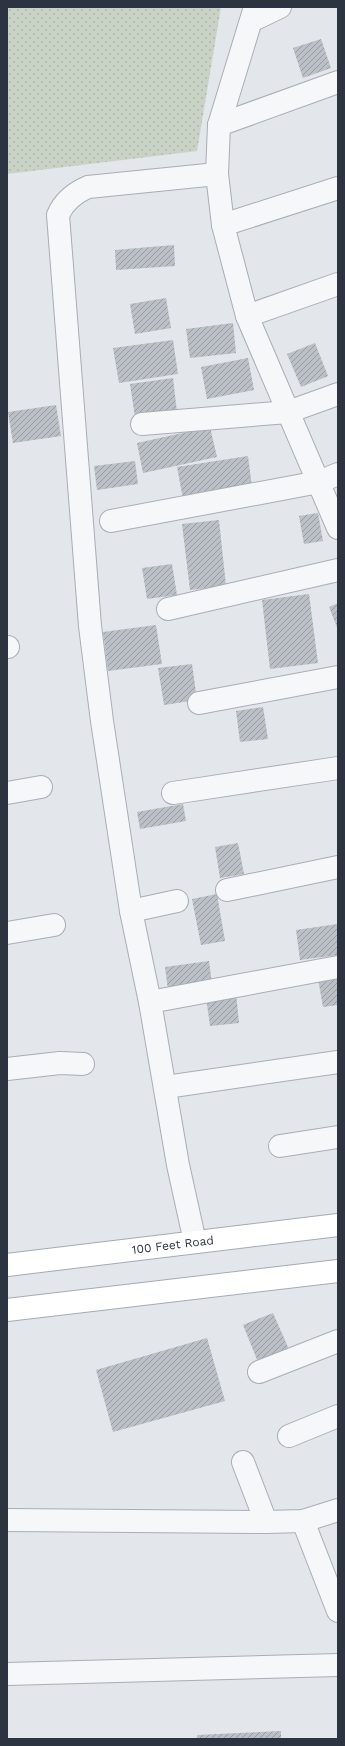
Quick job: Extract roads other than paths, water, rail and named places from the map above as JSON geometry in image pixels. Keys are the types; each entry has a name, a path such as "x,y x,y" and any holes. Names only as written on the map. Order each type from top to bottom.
{"main road":[{"name":"100 Feet Road","path":"7,1265 338,1225"},
{"path":"7,1310 338,1271"}],"street":[{"path":"280,7 254,14 219,125 217,174 222,225 247,316 288,412 328,478 338,528"},
{"path":"219,125 338,82"},
{"path":"195,1242 178,1165 166,1087 150,1002 130,911 102,721 90,626 58,215 67,200 76,192 88,187 217,174"},
{"path":"222,225 338,188"},
{"path":"247,316 338,284"},
{"path":"142,424 288,412 338,394"},
{"path":"111,521 328,478"},
{"path":"168,609 338,570"},
{"path":"199,703 338,677"},
{"path":"173,793 338,768"},
{"path":"7,793 41,787"},
{"path":"227,890 338,867"},
{"path":"130,911 177,900"},
{"path":"7,933 54,925"},
{"path":"150,1002 338,967"},
{"path":"166,1087 338,1062"},
{"path":"7,1069 60,1063 83,1064"},
{"path":"280,1146 338,1137"},
{"path":"259,1372 338,1341"},
{"path":"289,1436 338,1416"},
{"path":"243,1462 266,1522"},
{"path":"7,1520 303,1521 338,1510"},
{"path":"303,1521 338,1611"},
{"path":"7,1674 338,1665"}]}
